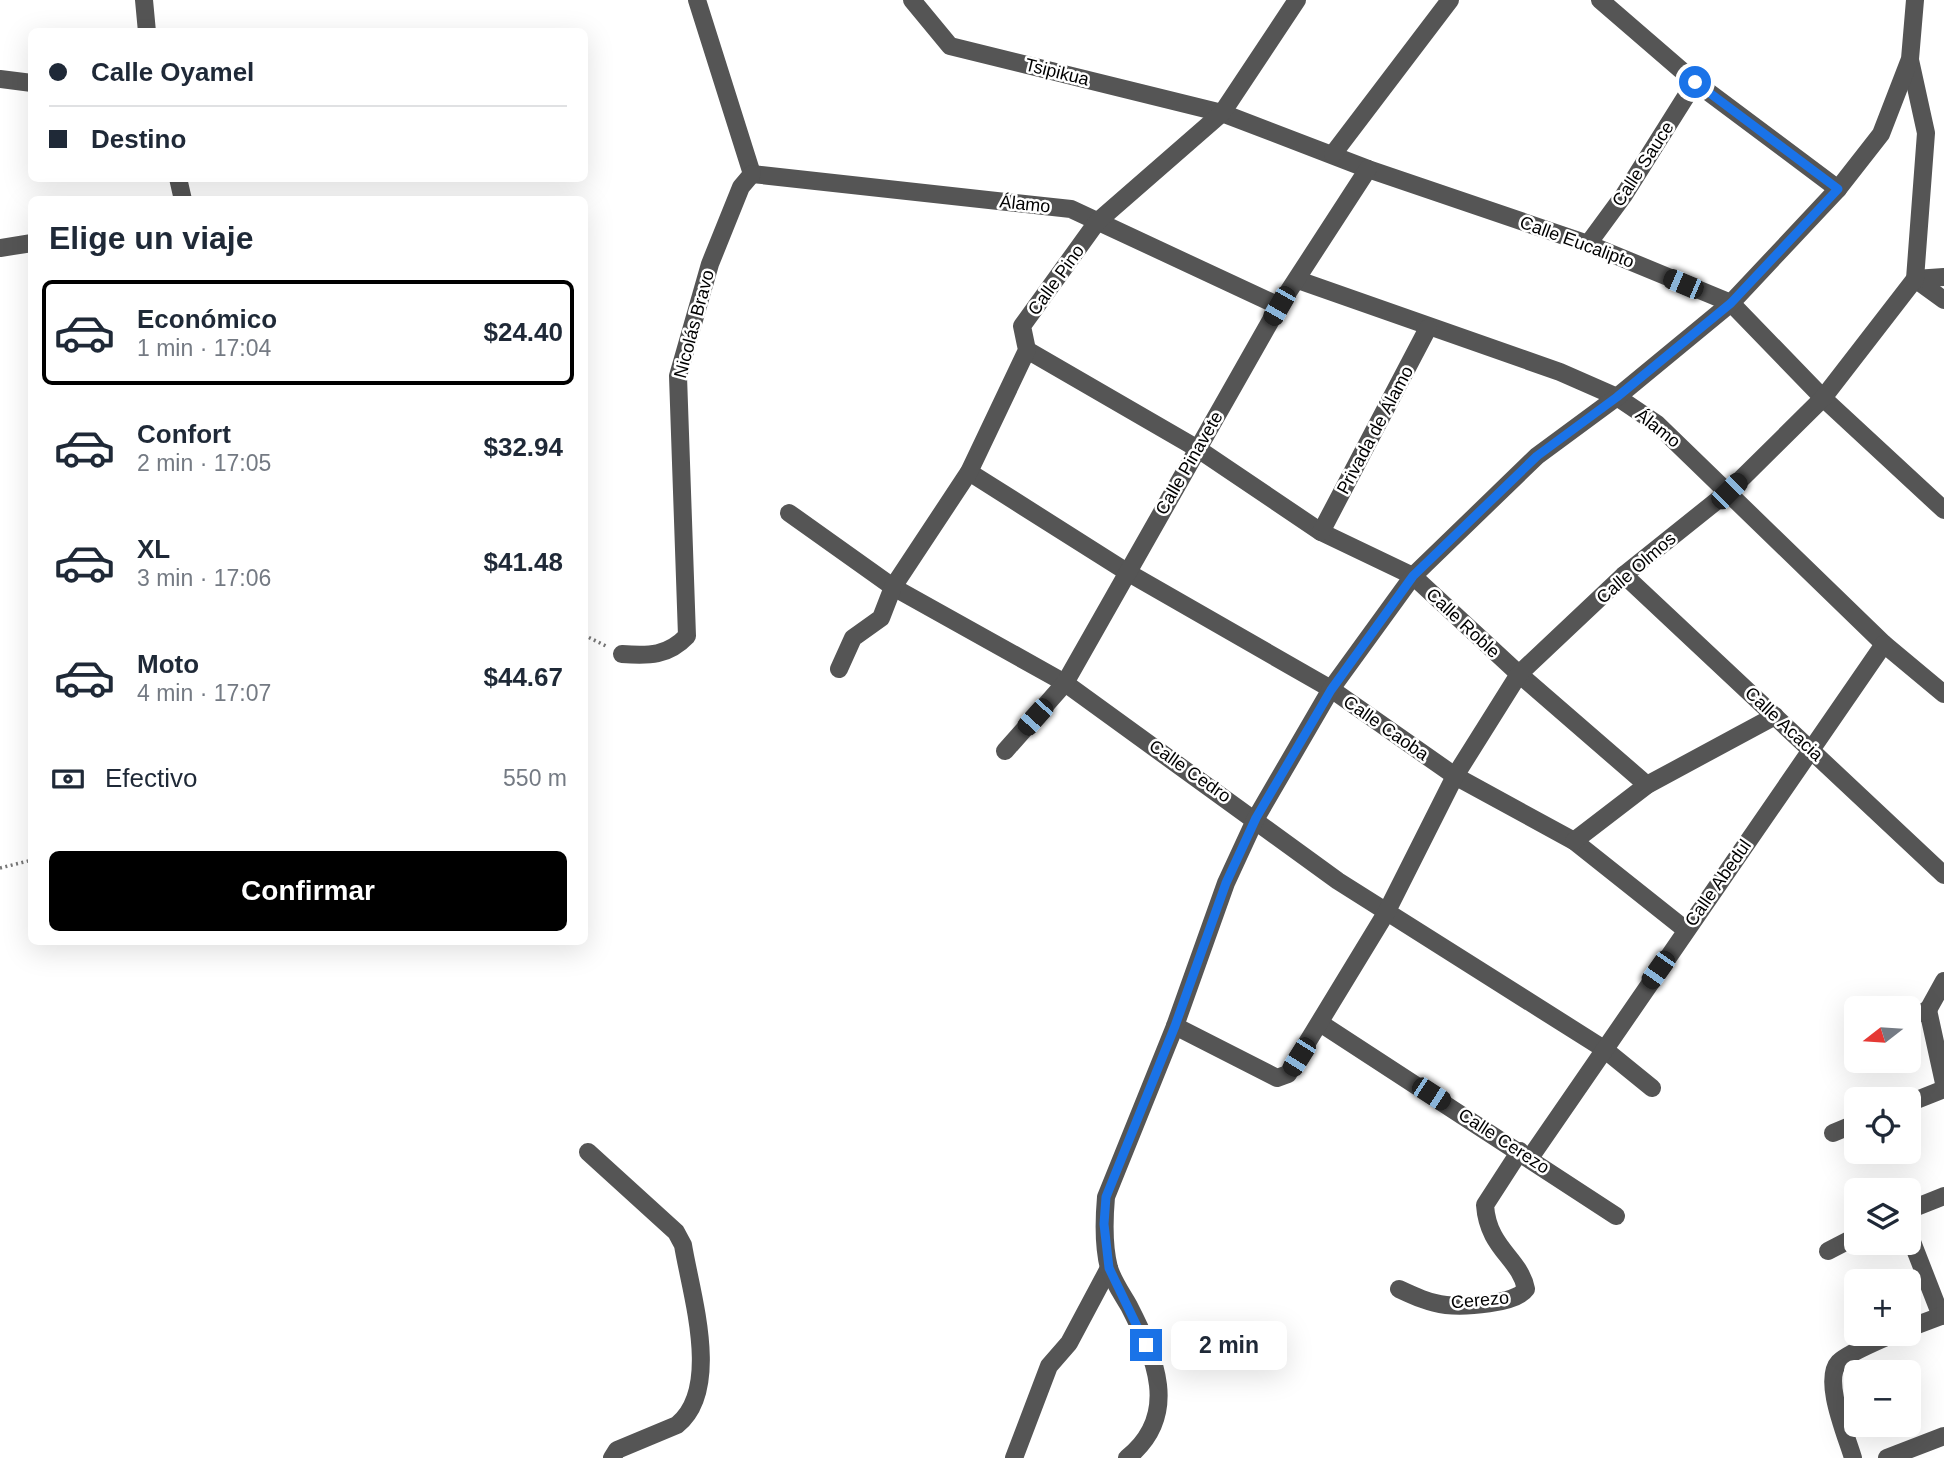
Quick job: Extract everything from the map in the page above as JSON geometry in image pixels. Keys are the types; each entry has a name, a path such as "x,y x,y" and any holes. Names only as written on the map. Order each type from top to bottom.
{"street":[{"path":"144,0 147,28"},
{"path":"697,0 752,174"},
{"name":"Tsipikua","path":"912,0 950,46 1222,113"},
{"name":"Calle Pino","path":"839,669 853,638 881,618 893,587 969,472 1027,350 1022,326 1097,222 1222,113 1297,0"},
{"path":"1333,154 1450,0"},
{"path":"1600,0 1695,82 1838,189"},
{"path":"1127,1458 1152,1430 1160,1405 1159,1390 1156,1370 1136,1320 1109,1268 1104,1224 1106,1197 1175,1026 1226,883 1256,818 1331,690 1413,576 1537,456 1617,397 1731,303 1838,189 1881,134 1910,59 1915,0"},
{"path":"1910,59 1926,133 1915,279"},
{"path":"0,79 28,82"},
{"name":"Calle Sauce","path":"1588,243 1624,195 1695,82"},
{"name":"Calle Eucalipto","path":"1222,113 1368,169 1588,243 1731,303 1823,398 1944,510"},
{"name":"Calle Pinavete","path":"1005,751 1065,683 1279,306 1368,169"},
{"name":"Álamo","path":"752,174 1071,209 1279,306"},
{"name":"Nicolás Bravo","path":"622,654 667,653 687,636 678,376 710,264 741,187 752,174"},
{"path":"0,248 28,244"},
{"path":"1915,279 1944,277"},
{"path":"1915,279 1944,300"},
{"name":"Calle Olmos","path":"1175,1026 1277,1078 1283,1077 1320,1023 1387,913 1455,776 1519,674 1624,575 1729,491 1823,398 1915,279"},
{"name":"Álamo","path":"1298,280 1428,328 1560,372 1617,397 1657,424 1884,644 1941,686"},
{"name":"Privada de Álamo","path":"1321,532 1428,328"},
{"name":"Calle Roble","path":"1027,350 1198,449 1321,532 1413,576 1519,674 1647,785"},
{"name":"Calle Caoba","path":"969,472 1127,572 1331,690 1455,776 1574,841 1686,930"},
{"name":"Calle Cedro","path":"789,513 893,587 1065,683 1387,913 1604,1049 1652,1088"},
{"name":"Calle Acacia","path":"1624,575 1944,874"},
{"name":"Calle Abedul","path":"1525,1155 1604,1049 1884,644"},
{"path":"1574,841 1647,785 1775,716"},
{"path":"1922,1012 1928,1010 1944,981"},
{"path":"1928,1010 1944,1083"},
{"name":"Calle Cerezo","path":"1320,1023 1616,1216"},
{"path":"1921,1098 1944,1089"},
{"path":"1833,1133 1844,1128"},
{"path":"588,1152 676,1232 683,1245 703,1366 691,1411 685,1419 677,1425 617,1450 612,1458"},
{"name":"Cerezo","path":"1399,1289 1448,1305 1508,1300 1521,1296 1525,1289 1523,1278 1500,1250 1489,1231 1485,1205 1525,1155"},
{"path":"1921,1205 1944,1196"},
{"path":"1828,1251 1844,1243"},
{"path":"1917,1255 1942,1316 1921,1324"},
{"path":"1014,1458 1049,1366 1069,1343 1109,1268"},
{"path":"1853,1458 1834,1392 1834,1374 1839,1362 1870,1346"},
{"path":"1887,1458 1944,1436"}],"path":[{"path":"588,637 622,654"},
{"path":"0,868 28,861"}],"route":[{"path":"1146,1345 1109,1268 1104,1224 1106,1197 1175,1026 1226,883 1256,818 1331,690 1413,576 1537,456 1617,397 1731,303 1838,189 1695,82"}]}
